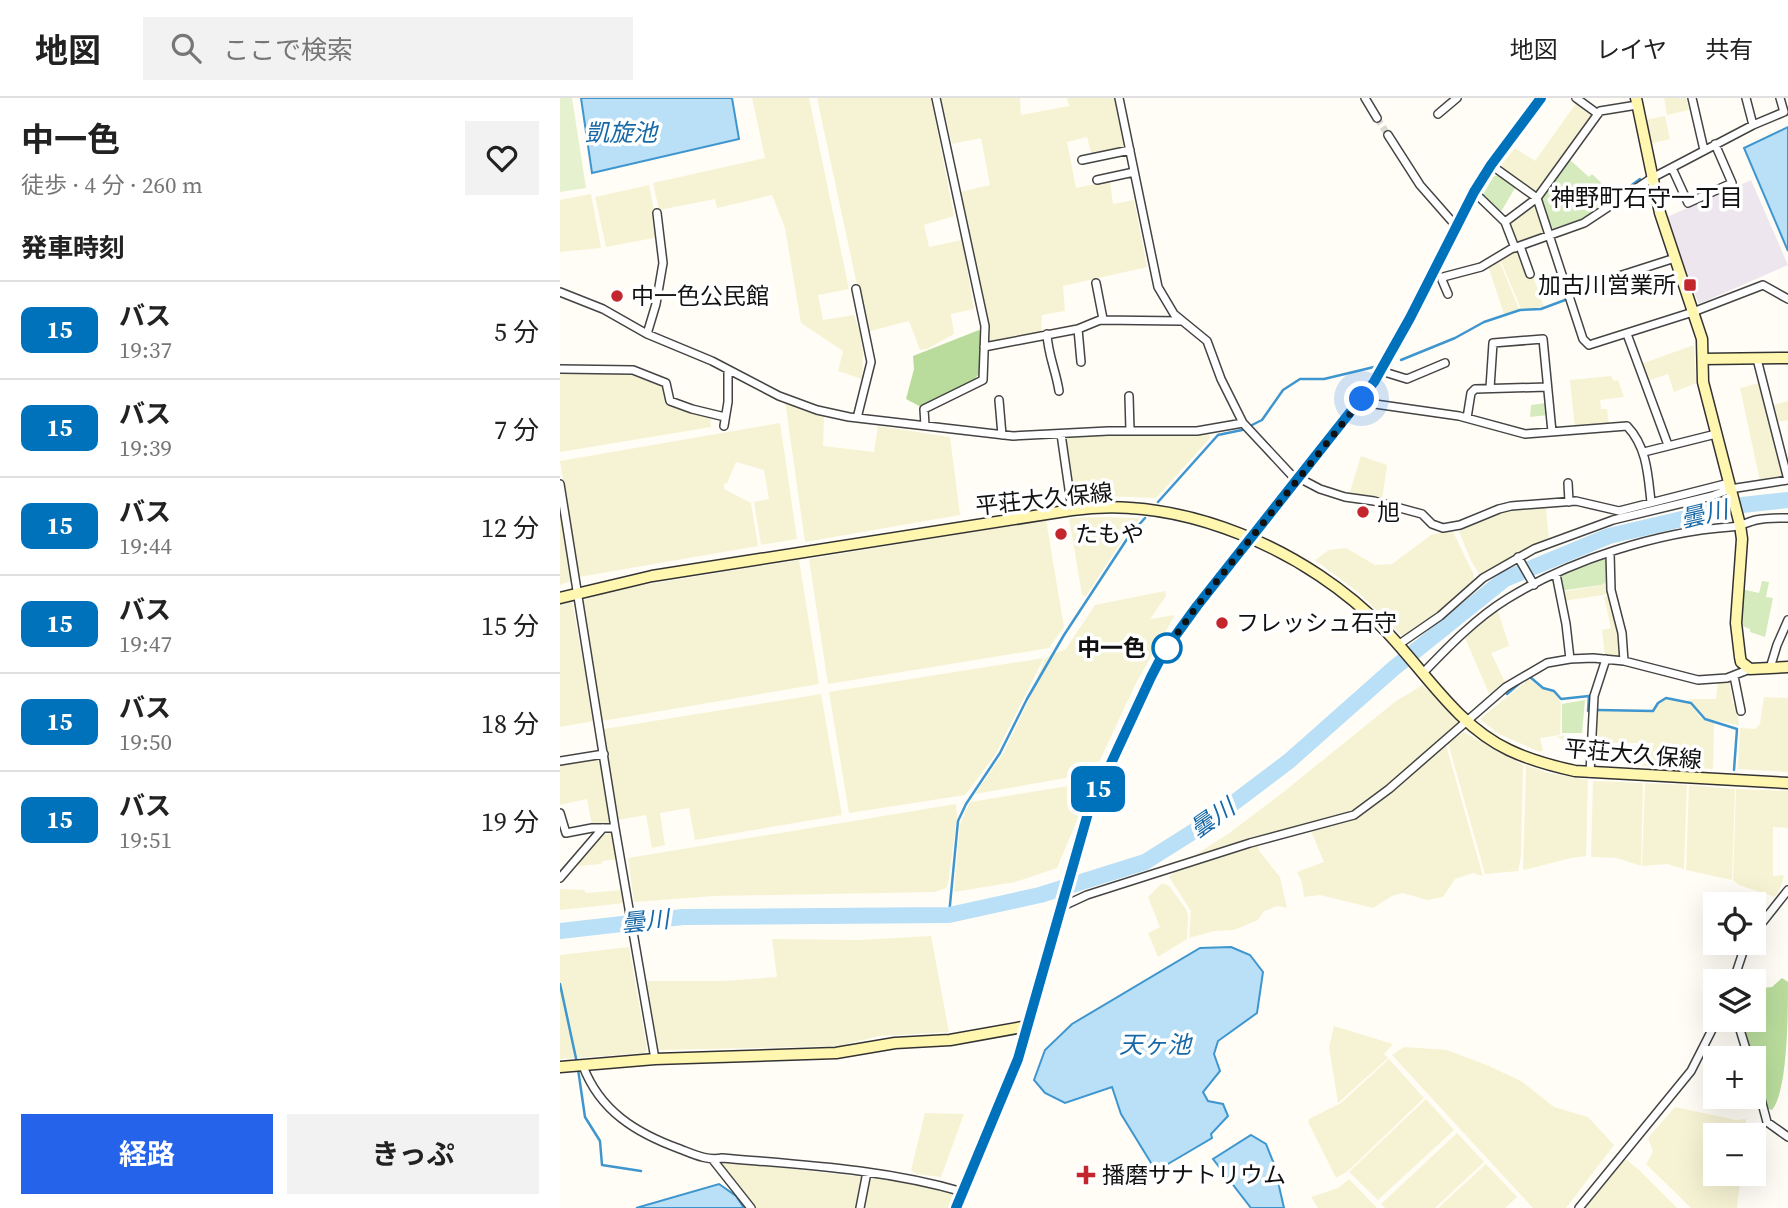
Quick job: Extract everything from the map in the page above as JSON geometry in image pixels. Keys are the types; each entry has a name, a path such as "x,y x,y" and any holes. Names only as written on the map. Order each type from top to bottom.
{"main road":[{"path":"956,1208 1006,1089 1028,1026 1085,823 1103,777 1151,677 1183,624 1362,399 1381,371 1474,192 1541,98"},
{"path":"1636,102 1660,213 1702,339 1703,382 1740,525 1742,539 1736,623 1741,662 1750,669 1788,667"},
{"path":"1703,359 1788,358"},
{"name":"平荘大久保線","path":"560,598 652,576 1072,510 1146,510 1219,525 1251,537 1309,570 1352,599 1468,722 1507,750 1547,765 1590,773 1788,783"},
{"path":"560,1067 655,1059 835,1053 895,1043 950,1040 1028,1026"}],"street":[{"path":"925,425 924,409 983,380 985,326 936,98"},
{"path":"1119,98 1158,287 1164,301 1182,321 1207,341 1243,424 1298,480 1345,497 1374,501 1422,514 1438,528 1460,525 1499,509 1576,501 1619,510 1730,486 1788,480 1757,359"},
{"path":"1365,98 1377,118"},
{"path":"1576,98 1598,114"},
{"path":"1692,98 1704,150"},
{"path":"1745,98 1753,125"},
{"path":"1448,294 1442,280 1444,277 1481,267 1518,247 1584,223 1652,178 1753,125 1784,112 1780,98"},
{"path":"1438,114 1452,99"},
{"path":"1505,222 1537,198 1600,111 1636,102"},
{"path":"1388,135 1420,185 1457,226"},
{"path":"1672,168 1688,203 1732,183 1715,144"},
{"path":"1082,160 1130,150"},
{"path":"1491,165 1537,198 1585,344 1627,334 1763,285 1788,299"},
{"path":"1097,180 1134,172"},
{"path":"1474,192 1505,222 1530,274"},
{"path":"647,334 656,304 663,263 657,213"},
{"path":"1569,292 1675,258"},
{"path":"1096,284 1103,320"},
{"path":"856,289 871,362 857,418"},
{"path":"560,292 603,309 647,334 779,396 804,406 857,418 1003,435 1130,430 1197,431 1243,424"},
{"path":"984,347 1078,329 1103,320 1182,321"},
{"path":"1078,329 1081,362"},
{"path":"1047,334 1048,355 1055,365 1059,391"},
{"path":"1627,334 1668,445"},
{"path":"1490,388 1493,343 1543,339 1552,432"},
{"path":"1381,371 1407,379 1445,363"},
{"path":"560,369 633,370 666,383 670,401 725,417"},
{"path":"724,426 728,402 728,370"},
{"path":"1467,418 1471,393 1475,389 1547,387"},
{"path":"1129,396 1130,430"},
{"path":"1362,399 1368,404 1467,418 1520,433 1627,426 1635,434 1644,452 1651,502"},
{"path":"999,401 1003,435"},
{"path":"1061,434 1072,510"},
{"path":"1644,452 1716,434"},
{"path":"1568,483 1569,502"},
{"path":"560,484 655,1059"},
{"path":"1399,646 1440,616 1483,578 1518,557 1612,520 1712,496 1730,486"},
{"path":"1422,672 1494,608 1556,574 1610,553 1687,532 1740,525 1766,518 1788,518"},
{"path":"1610,553 1611,590 1622,633 1624,661"},
{"path":"1518,557 1534,585"},
{"path":"1556,574 1570,659"},
{"path":"1770,668 1788,620"},
{"path":"1061,907 1087,895 1251,843 1354,815 1389,789 1515,680 1547,663 1570,659 1624,661 1698,680 1734,676 1750,669"},
{"path":"1590,773 1594,696 1606,659"},
{"path":"1734,676 1741,710"},
{"path":"560,761 604,754"},
{"path":"560,813 566,832 615,828"},
{"path":"560,878 603,828"},
{"path":"1766,918 1788,891"},
{"path":"1579,1208 1691,1071 1711,1032"},
{"path":"583,1066 590,1084 600,1098 631,1125 649,1138 713,1160 722,1158 827,1166 905,1178 963,1192"},
{"path":"1764,1109 1767,1122 1788,1137"},
{"path":"713,1160 751,1208"},
{"path":"860,1208 867,1172"}],"shaded area":[{"path":"752,98 809,98 849,289 818,295 823,320 854,315 863,353 862,379 838,371 843,351 801,323 785,228 772,195 717,208 715,199 659,210 653,183 765,158"},
{"path":"817,98 931,98 954,216 924,225 929,247 962,240 974,309 951,314 954,334 927,349 920,350 909,321 867,332"},
{"path":"941,98 1020,98 1021,115 1069,106 1067,98 1117,98 1127,148 1092,156 1087,137 1067,142 1076,188 1110,181 1113,204 1134,200 1147,267 1063,286 1065,311 1042,315 1041,332 989,343 988,324 960,192 990,185 981,138 952,144"},
{"path":"1664,98 1686,98 1689,110 1667,115"},
{"path":"1577,102 1592,113 1593,118 1538,192 1533,192 1503,170 1502,164 1515,148 1535,161"},
{"path":"1665,116 1670,139 1650,144 1645,120"},
{"path":"1751,180 1788,265 1699,304 1676,250 1667,217"},
{"path":"649,185 659,237 606,247 595,197"},
{"path":"591,194 601,248 560,252 560,200"},
{"path":"1534,205 1544,231 1541,235 1515,244 1507,222"},
{"path":"1519,249 1530,277 1533,276 1544,307 1521,309 1500,259"},
{"path":"1499,260 1519,309 1504,314 1488,266"},
{"path":"1694,345 1696,383 1674,392 1668,374 1647,381 1641,364"},
{"path":"560,373 632,373 667,386 669,402 710,417 711,427 560,452"},
{"path":"1611,376 1614,381 1618,380 1624,397 1600,400 1601,409 1607,409 1609,426 1575,429 1570,380"},
{"path":"1759,383 1783,475 1760,481 1740,388"},
{"path":"785,401 824,416 823,446 874,452 878,426 950,437 960,515 805,542"},
{"path":"1788,401 1788,420 1777,422 1773,405"},
{"path":"780,423 797,539 761,545 754,502 769,499 764,470 736,462 724,489 751,503 758,546 579,577 560,461"},
{"path":"1208,433 1210,438 1156,498 1074,495 1065,437"},
{"path":"1361,456 1387,465 1382,501 1349,495"},
{"path":"1546,509 1549,541 1481,577 1471,561 1458,529 1500,512"},
{"path":"560,512 571,581 560,585"},
{"path":"1069,518 1139,520 1123,539 1086,596 1082,595"},
{"path":"1046,520 1064,627 1049,648 828,684 809,559"},
{"path":"1452,530 1474,575 1473,582 1433,618 1403,637 1358,592 1315,560 1329,550 1346,548 1375,565 1392,564 1431,535"},
{"path":"799,560 819,684 602,721 583,600 618,589"},
{"path":"1609,581 1610,594 1563,601 1561,592 1598,586"},
{"path":"1165,591 1166,596 1150,619 1175,615 1136,683 1094,773 975,794 1003,754 1045,659 1065,650 1095,605"},
{"path":"1611,595 1622,657 1605,656 1602,630 1611,628 1604,597"},
{"path":"572,601 594,721 560,727 560,604"},
{"path":"1495,610 1498,611 1509,646 1491,653 1506,684 1491,698 1465,638"},
{"path":"1044,658 995,755 965,795 849,813 829,692"},
{"path":"1529,679 1541,688 1555,692 1561,704 1560,735 1540,738 1543,750 1540,752 1499,734 1480,719"},
{"path":"1729,681 1733,704 1737,704 1739,725 1707,719 1701,716 1691,702 1687,702 1690,699 1716,699 1718,682"},
{"path":"1423,685 1461,724 1357,812 1196,857 1195,855 1281,794 1396,701"},
{"path":"821,694 842,815 695,840 689,808 660,813 665,845 652,848 646,815 618,820 604,729"},
{"path":"1764,697 1788,698 1788,772 1738,769 1740,728 1755,729 1760,724"},
{"path":"1666,699 1690,704 1701,718 1714,723 1713,769 1642,766 1654,743 1607,743 1595,739 1596,711 1653,711"},
{"path":"1464,732 1523,765 1521,856 1518,871 1485,874 1448,743"},
{"path":"1568,735 1591,738 1591,748 1556,737"},
{"path":"1446,745 1483,876 1473,873 1455,879 1443,897 1427,900 1403,893 1392,896 1373,908 1320,895 1304,897 1302,882 1297,872 1324,862 1311,831 1364,814"},
{"path":"600,757 613,823 592,826 587,799 560,805 560,764"},
{"path":"1526,765 1548,773 1588,780 1586,856 1524,870"},
{"path":"1593,781 1643,783 1641,866 1617,858 1591,857"},
{"path":"1093,782 1057,868 1015,882 954,892 960,824 970,802"},
{"path":"1645,783 1687,785 1684,869 1667,864 1642,866"},
{"path":"1689,785 1735,789 1732,880 1686,870"},
{"path":"1736,789 1788,791 1788,828 1773,827 1773,876 1784,875 1775,897 1739,885 1733,880"},
{"path":"956,804 957,816 948,884 946,888 935,892 714,896 634,902 628,858"},
{"path":"608,833 614,834 618,859 603,861 601,864 573,864 600,837"},
{"path":"1257,844 1260,852 1280,877 1287,908 1278,906 1264,911 1258,920 1234,930 1214,931 1189,938 1191,911 1169,877 1181,867"},
{"path":"1162,883 1169,886 1186,909 1187,939 1158,957 1148,933 1160,927 1148,897"},
{"path":"560,889 584,890 586,893 623,890 625,903 560,910"},
{"path":"931,936 949,1032 879,1036 839,1046 658,1050 647,981 722,981 777,977 772,939 860,940"},
{"path":"629,947 647,1049 645,1053 560,1059 560,955"},
{"path":"1334,1026 1393,1044 1384,1054 1388,1058 1338,1103 1329,1047"},
{"path":"1404,1047 1447,1050 1489,1066 1521,1081 1554,1107 1588,1117 1614,1145 1566,1208 1533,1208 1392,1055"},
{"path":"1389,1059 1424,1098 1348,1171 1336,1178 1308,1122 1309,1119 1341,1103"},
{"path":"1426,1099 1454,1130 1378,1200 1349,1172"},
{"path":"1675,1107 1736,1120 1746,1119 1746,1123 1703,1123 1703,1186 1740,1186 1737,1208 1691,1208 1646,1164 1653,1152 1648,1138"},
{"path":"925,1113 964,1114 941,1177 916,1174 911,1170"},
{"path":"1457,1133 1484,1162 1435,1208 1385,1208 1381,1204"},
{"path":"1627,1160 1677,1208 1583,1208 1614,1170"},
{"path":"723,1161 862,1177 856,1208 755,1208 722,1164"},
{"path":"1486,1164 1517,1197 1505,1208 1438,1208"},
{"path":"869,1176 908,1180 955,1193 956,1196 951,1208 865,1208"},
{"path":"1349,1179 1377,1208 1318,1208 1311,1197 1338,1188"}],"green space":[{"path":"560,98 572,98 586,188 560,192"},
{"path":"1570,160 1589,177 1592,174 1614,195 1582,219 1550,229 1542,202 1543,196"},
{"path":"1494,176 1499,176 1515,188 1499,211 1482,196"},
{"path":"979,330 983,334 980,373 972,382 921,407 906,399 914,369 913,356"},
{"path":"1546,403 1548,415 1530,417 1531,405"},
{"path":"1608,556 1609,581 1601,585 1560,591 1559,574"},
{"path":"1762,581 1769,582 1766,597 1773,598 1765,637 1740,625 1741,589 1759,593"},
{"path":"1585,700 1582,733 1562,733 1562,704"},
{"path":"1782,978 1788,982 1784,1069 1772,1110 1766,1108 1766,1046 1749,1046 1745,1032 1766,1032 1766,988 1772,987"}],"water":[{"name":"凱旋池","path":"581,98 732,98 739,139 592,173"},
{"path":"1788,127 1788,251 1744,148"},
{"name":"天ヶ池","path":"1231,947 1250,955 1263,972 1257,1013 1218,1041 1214,1054 1220,1071 1203,1092 1208,1101 1223,1104 1228,1116 1211,1134 1212,1138 1156,1171 1121,1114 1112,1087 1065,1103 1045,1093 1034,1080 1045,1050 1072,1024 1200,948"},
{"path":"1251,1135 1266,1144 1274,1164 1284,1208 1251,1208 1213,1159"},
{"path":"719,1184 736,1196 744,1208 636,1208"}],"waterway":[{"path":"1592,214 1640,179"},
{"path":"1401,360 1455,338 1484,322 1520,310 1541,309 1565,300"},
{"path":"1252,425 1262,420 1283,390 1300,379 1324,379 1374,367"},
{"path":"1158,502 1218,435 1242,430"},
{"name":"曇川","path":"560,931 683,917 949,915 1040,895 1145,862 1207,823 1289,761 1394,668 1505,579 1609,536 1742,505 1788,500"},
{"path":"949,915 958,821 966,804 1000,753 1064,635 1129,536 1145,518"},
{"path":"1530,677 1543,688 1554,691 1561,699 1589,696 1588,711"},
{"path":"1507,694 1521,682"},
{"path":"1597,710 1653,711 1658,703 1666,698 1691,703 1705,719 1737,729 1734,770"},
{"path":"560,984 577,1063"},
{"path":"578,1069 585,1117 600,1141 602,1165 641,1171"}],"tunnel":[{"path":"1377,118 1388,135"}],"bus line":[{"name":"15","path":"956,1208 1018,1059 1088,813 1165,650 1374,382 1410,318 1468,202 1491,165 1541,98"}],"place":[{"name":"加古川営業所","path":"1690,285"},
{"name":"中一色公民館","path":"617,296"},
{"name":"旭","path":"1363,512"},
{"name":"たもや","path":"1061,534"},
{"name":"フレッシュ石守","path":"1222,623"},
{"name":"中一色","path":"1167,648"},
{"name":"播磨サナトリウム","path":"1086,1175"}],"district":[{"name":"神野町石守一丁目","path":"1647,197"}],"route":[{"path":"1167,648 1165,650 1251,537 1362,399"}]}
